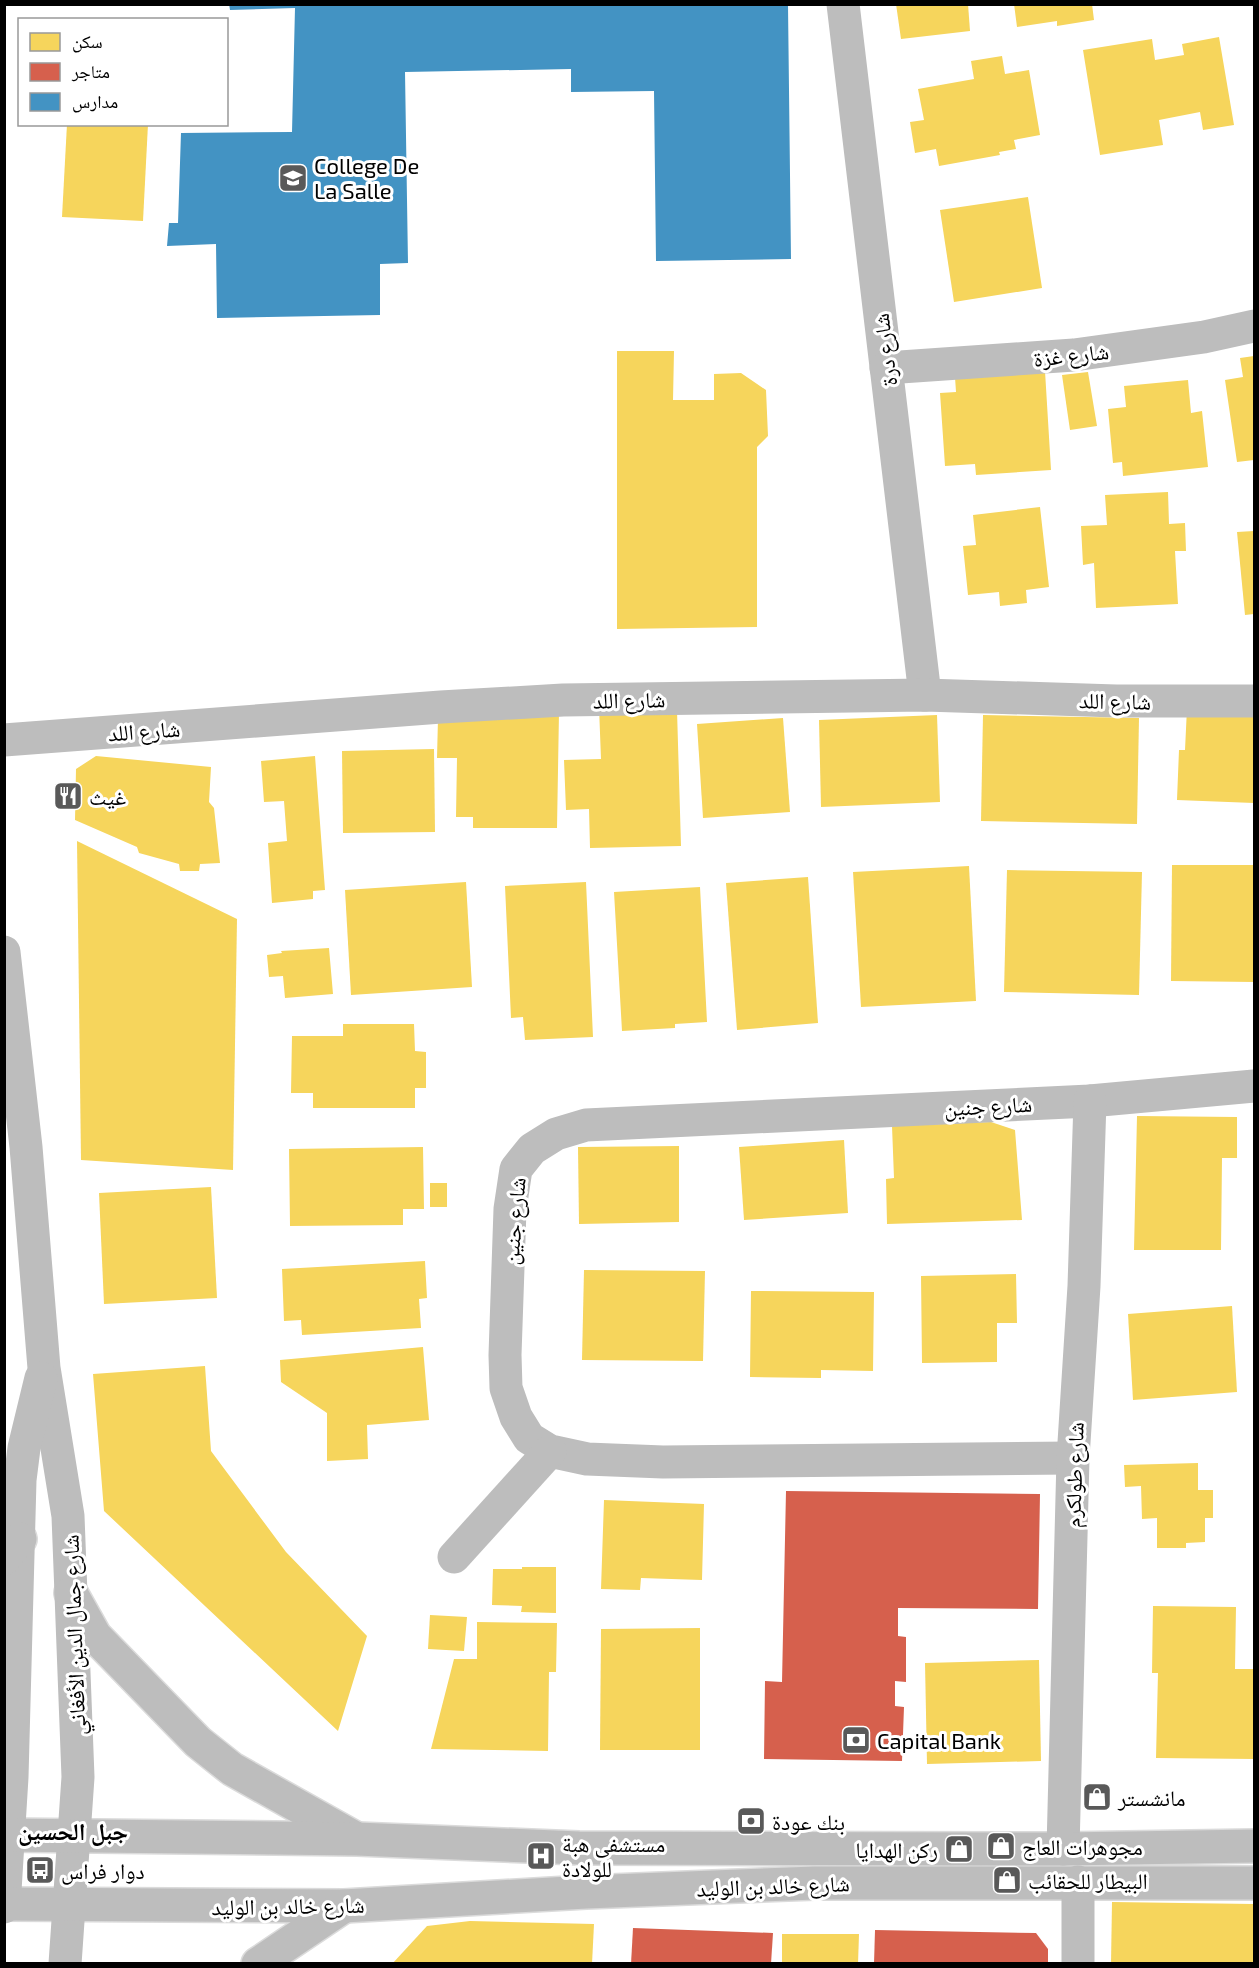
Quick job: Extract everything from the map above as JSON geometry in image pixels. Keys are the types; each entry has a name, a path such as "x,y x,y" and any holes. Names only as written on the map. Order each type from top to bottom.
{"street":[{"name":"شارع درة","path":"843,4 925,694"},
{"name":"شارع غزة","path":"886,368 1074,355 1204,337 1254,326"},
{"name":"شارع اللد","path":"4,740 563,700 925,694 1116,701 1254,701"},
{"name":"شارع جمال الدين الأفغاني","path":"4,951 26,1147 44,1368 61,1460 68,1516 78,1777 65,1964"},
{"name":"شارع جنين","path":"1073,1458 663,1462 587,1459 550,1451 529,1438 516,1418 506,1388 510,1209 516,1169 532,1149 556,1134 586,1125 1090,1101 1254,1086"},
{"name":"شارع طولكرم","path":"1063,1849 1073,1458 1084,1286 1090,1101"},
{"name":"شارع جمال الدين الأفغاني","path":"5,1905 6,1835 12,1777 12,1549 18,1515 24,1448 44,1368"},
{"path":"454,1557 550,1451"},
{"path":"71,1593 95,1636 198,1742 251,1781 357,1839"},
{"name":"شارع خالد بن الوليد","path":"6,1835 357,1839 579,1848 1063,1849 1254,1846"},
{"name":"شارع خالد بن الوليد","path":"5,1905 344,1906 815,1882 1254,1883"},
{"path":"1078,1882 1078,1964"},
{"path":"258,1964 344,1906"}],"building: سكن":[{"path":"896,4 968,4 970,31 901,39"},
{"path":"1014,4 1092,4 1094,20 1057,26 1057,21 1017,27"},
{"path":"1219,37 1234,125 1203,130 1200,112 1159,120 1163,145 1100,155 1083,50 1152,39 1155,60 1184,55 1182,44"},
{"path":"1002,56 1005,74 1029,70 1040,135 1014,140 1016,149 999,152 1000,155 939,166 936,149 915,153 910,122 924,120 918,89 974,79 971,61"},
{"path":"67,126 148,126 143,221 62,217"},
{"path":"1028,197 1042,288 954,302 940,210"},
{"path":"617,351 674,351 673,400 714,400 714,374 741,373 766,390 768,436 757,447 757,627 617,629"},
{"path":"1254,356 1254,460 1237,462 1225,380 1243,377 1240,358"},
{"path":"1045,371 1051,470 976,475 975,464 945,466 940,393 956,392 955,377"},
{"path":"1088,372 1097,426 1070,430 1062,375"},
{"path":"1188,380 1191,413 1202,411 1208,467 1123,476 1122,462 1113,463 1108,409 1126,407 1124,386"},
{"path":"1168,492 1169,524 1185,523 1186,551 1175,551 1178,604 1096,608 1094,563 1083,565 1081,526 1107,525 1105,495"},
{"path":"1040,507 1049,587 1026,590 1027,603 1000,606 999,592 968,595 963,546 976,545 973,515"},
{"path":"1254,531 1254,614 1245,615 1237,532"},
{"path":"599,707 677,710 681,846 590,848 589,809 566,810 564,760 601,759"},
{"path":"1187,708 1254,710 1254,803 1177,800 1179,750 1185,750"},
{"path":"559,712 557,828 473,828 473,817 456,817 457,758 437,758 438,718"},
{"path":"937,715 940,802 821,807 819,720"},
{"path":"983,715 1139,718 1137,824 981,821"},
{"path":"783,718 790,812 703,818 697,724"},
{"path":"434,749 435,832 343,833 342,751"},
{"path":"96,756 211,767 209,802 214,808 220,863 200,864 199,871 180,871 179,864 139,853 137,847 75,820 76,769"},
{"path":"315,756 325,890 313,891 313,899 272,903 268,843 287,841 284,801 264,802 261,761"},
{"path":"77,841 237,919 233,1170 81,1160"},
{"path":"1172,865 1254,865 1254,982 1171,981"},
{"path":"969,866 976,1001 861,1007 853,872"},
{"path":"1007,870 1142,872 1139,995 1004,992"},
{"path":"808,877 818,1023 737,1030 726,883"},
{"path":"466,882 472,987 351,995 345,890"},
{"path":"586,882 593,1037 525,1040 523,1017 511,1018 505,886"},
{"path":"700,887 707,1022 675,1024 675,1028 622,1031 614,892"},
{"path":"329,948 333,994 285,998 283,976 269,977 267,955 282,953 281,951"},
{"path":"343,1024 414,1024 415,1051 426,1052 426,1088 415,1088 415,1108 313,1108 313,1093 291,1093 292,1036 343,1036"},
{"path":"1137,1116 1237,1117 1237,1158 1222,1158 1221,1250 1134,1250"},
{"path":"991,1122 1015,1130 1022,1220 887,1224 886,1179 894,1178 892,1126"},
{"path":"844,1140 848,1213 744,1220 739,1147"},
{"path":"679,1146 679,1222 579,1224 578,1147"},
{"path":"423,1147 424,1209 403,1209 403,1225 290,1226 289,1149"},
{"path":"430,1183 447,1183 447,1207 430,1207"},
{"path":"211,1187 217,1298 104,1304 99,1193"},
{"path":"425,1261 427,1298 419,1299 421,1328 302,1335 301,1320 284,1321 282,1269"},
{"path":"584,1270 705,1271 703,1361 582,1360"},
{"path":"1016,1274 1017,1323 997,1323 997,1362 922,1363 921,1276"},
{"path":"751,1291 874,1292 873,1371 821,1370 821,1378 750,1377"},
{"path":"1232,1306 1237,1392 1133,1400 1128,1314"},
{"path":"423,1347 429,1420 367,1425 368,1459 327,1461 327,1413 281,1382 280,1360"},
{"path":"205,1366 211,1451 286,1552 367,1636 338,1731 104,1511 93,1374"},
{"path":"1198,1463 1198,1490 1213,1490 1213,1518 1205,1518 1205,1542 1186,1543 1186,1548 1157,1548 1157,1518 1142,1519 1141,1486 1125,1487 1124,1465"},
{"path":"604,1500 704,1504 702,1580 641,1578 640,1590 601,1589"},
{"path":"522,1567 556,1567 556,1613 521,1612 522,1606 492,1605 493,1569 522,1569"},
{"path":"1153,1606 1236,1607 1235,1669 1254,1669 1254,1759 1156,1758 1158,1673 1152,1673"},
{"path":"430,1615 467,1617 464,1651 428,1649"},
{"path":"477,1622 557,1623 556,1672 549,1672 548,1751 431,1749 454,1659 477,1659"},
{"path":"700,1628 700,1750 600,1750 601,1629"},
{"path":"1039,1660 1041,1761 927,1764 925,1663"},
{"path":"1112,1902 1254,1904 1254,1964 1111,1964"},
{"path":"470,1921 594,1924 592,1964 392,1964 427,1926"},
{"path":"782,1934 859,1934 858,1964 782,1964"}],"building: متاجر":[{"path":"786,1491 1040,1494 1038,1609 898,1608 898,1636 906,1637 906,1682 895,1681 895,1706 904,1707 902,1761 764,1759 765,1681 782,1682"},
{"path":"633,1928 773,1933 771,1964 631,1964"},
{"path":"875,1930 1036,1933 1048,1949 1048,1964 874,1964"}],"building: مدارس":[{"name":"College De La Salle","path":"229,4 788,5 791,259 656,261 654,91 571,92 571,69 405,72 408,263 380,264 380,315 217,318 216,244 167,246 169,223 178,223 181,133 292,132 295,8 230,10"}],"place":[{"name":"College De La Salle","path":"293,178"},
{"name":"غيث","path":"68,796"},
{"name":"Capital Bank","path":"856,1740"},
{"name":"مانشستر","path":"1097,1797"},
{"name":"بنك عودة","path":"751,1821"},
{"name":"مجوهرات العاج","path":"1001,1846"},
{"name":"ركن الهدايا","path":"959,1849"},
{"name":"مستشفى هبة للولادة","path":"541,1856"},
{"name":"دوار فراس","path":"40,1870"},
{"name":"البيطار للحقائب","path":"1007,1880"}],"district":[{"name":"جبل الحسين","path":"73,1830"}]}
